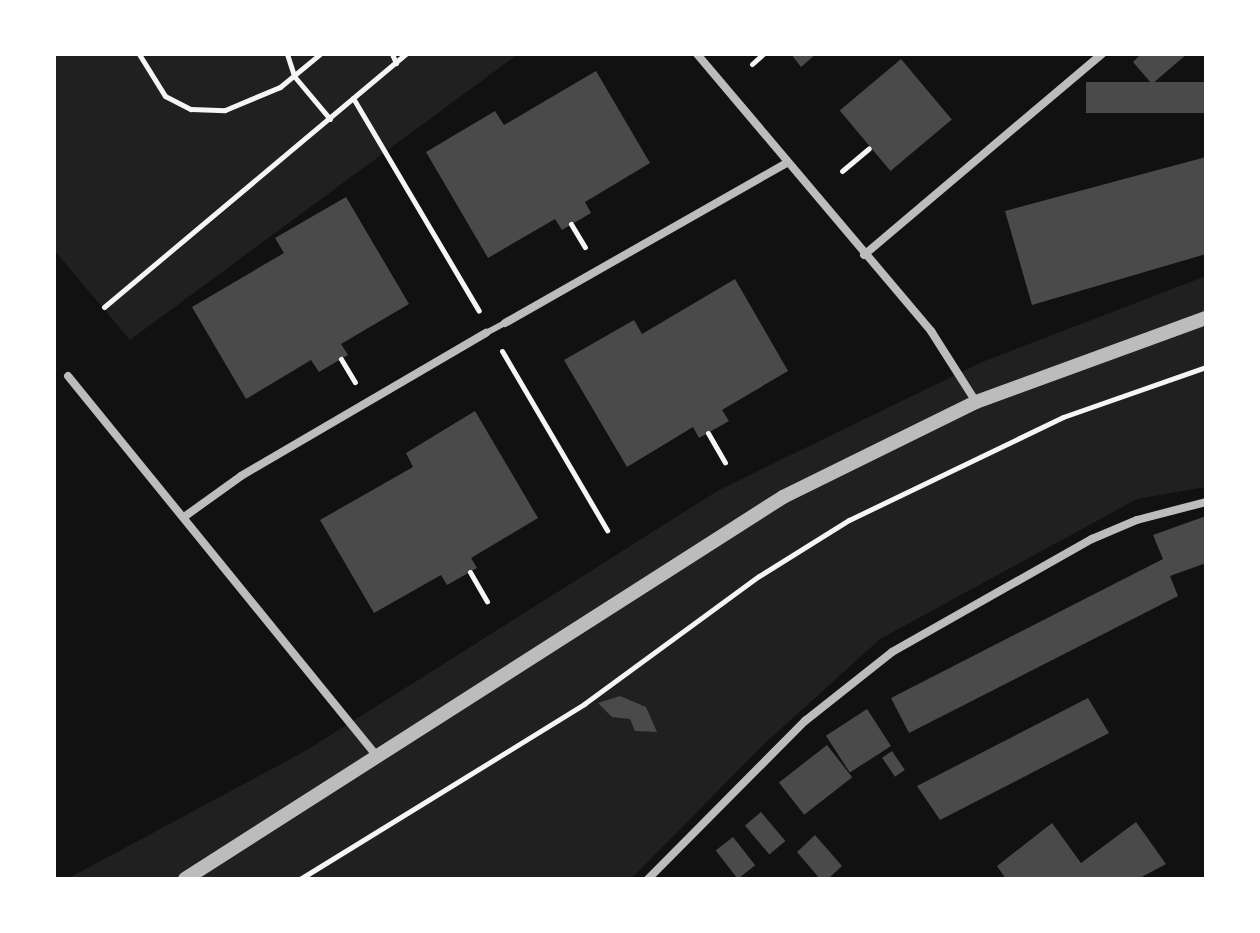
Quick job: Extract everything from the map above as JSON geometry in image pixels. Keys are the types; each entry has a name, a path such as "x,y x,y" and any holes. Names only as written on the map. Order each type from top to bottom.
{"street":[{"path":"697,54 944,347 976,402"},
{"path":"864,255 1102,54"},
{"path":"505,323 787,163"},
{"path":"185,879 732,527 841,465 976,402 1206,318"},
{"path":"184,517 241,476 486,333"},
{"path":"68,376 376,755"},
{"path":"648,879 805,721 892,652 1092,539 1137,520 1206,502"}],"lane":[{"path":"486,333 505,323"}],"path":[{"path":"139,54 165,96 191,109 225,110 253,101 294,76 320,54"},
{"path":"287,54 294,76 330,119"},
{"path":"392,54 396,63"},
{"path":"104,307 406,54"},
{"path":"752,64 763,54"},
{"path":"842,171 869,148"},
{"path":"571,224 588,252"},
{"path":"341,359 358,388"},
{"path":"300,879 584,704 759,576 849,520 1063,417 1206,367"},
{"path":"708,433 725,463"},
{"path":"470,572 487,602"}],"shaded area":[{"path":"54,54 518,54 130,340 54,250"},
{"path":"1206,276 1206,487 1137,499 880,639 763,745 631,879 67,879 307,750 719,490 982,362"}],"building":[{"path":"791,54 816,54 801,67"},
{"path":"1141,54 1187,54 1152,84 1133,62"},
{"path":"901,59 952,120 890,171 840,110"},
{"path":"596,71 650,163 585,202 591,213 562,230 555,219 488,258 426,152 495,111 504,125"},
{"path":"1086,82 1206,82 1206,113 1086,113"},
{"path":"1206,157 1206,254 1032,305 1005,211"},
{"path":"346,197 409,304 341,344 348,355 319,372 311,360 246,399 192,307 284,253 275,238"},
{"path":"735,279 788,371 722,410 729,421 699,438 693,427 627,467 564,360 634,320 642,334"},
{"path":"475,411 538,518 471,558 477,568 447,585 441,575 374,613 320,520 413,467 406,453"},
{"path":"1206,516 1206,563 1170,576 1178,596 909,733 891,698 1163,559 1153,535"},
{"path":"620,696 646,707 657,732 635,731 630,719 612,717 598,703"},
{"path":"1088,698 1109,733 940,820 917,786"},
{"path":"867,709 891,746 850,773 826,736"},
{"path":"827,745 852,777 804,815 779,783"},
{"path":"892,751 905,770 895,777 882,758"},
{"path":"761,812 785,841 769,855 745,825"},
{"path":"1136,822 1166,864 1138,879 1006,879 997,866 1052,823 1081,863"},
{"path":"815,835 842,866 828,879 820,879 797,852"},
{"path":"733,837 755,865 738,879 716,851"}]}
